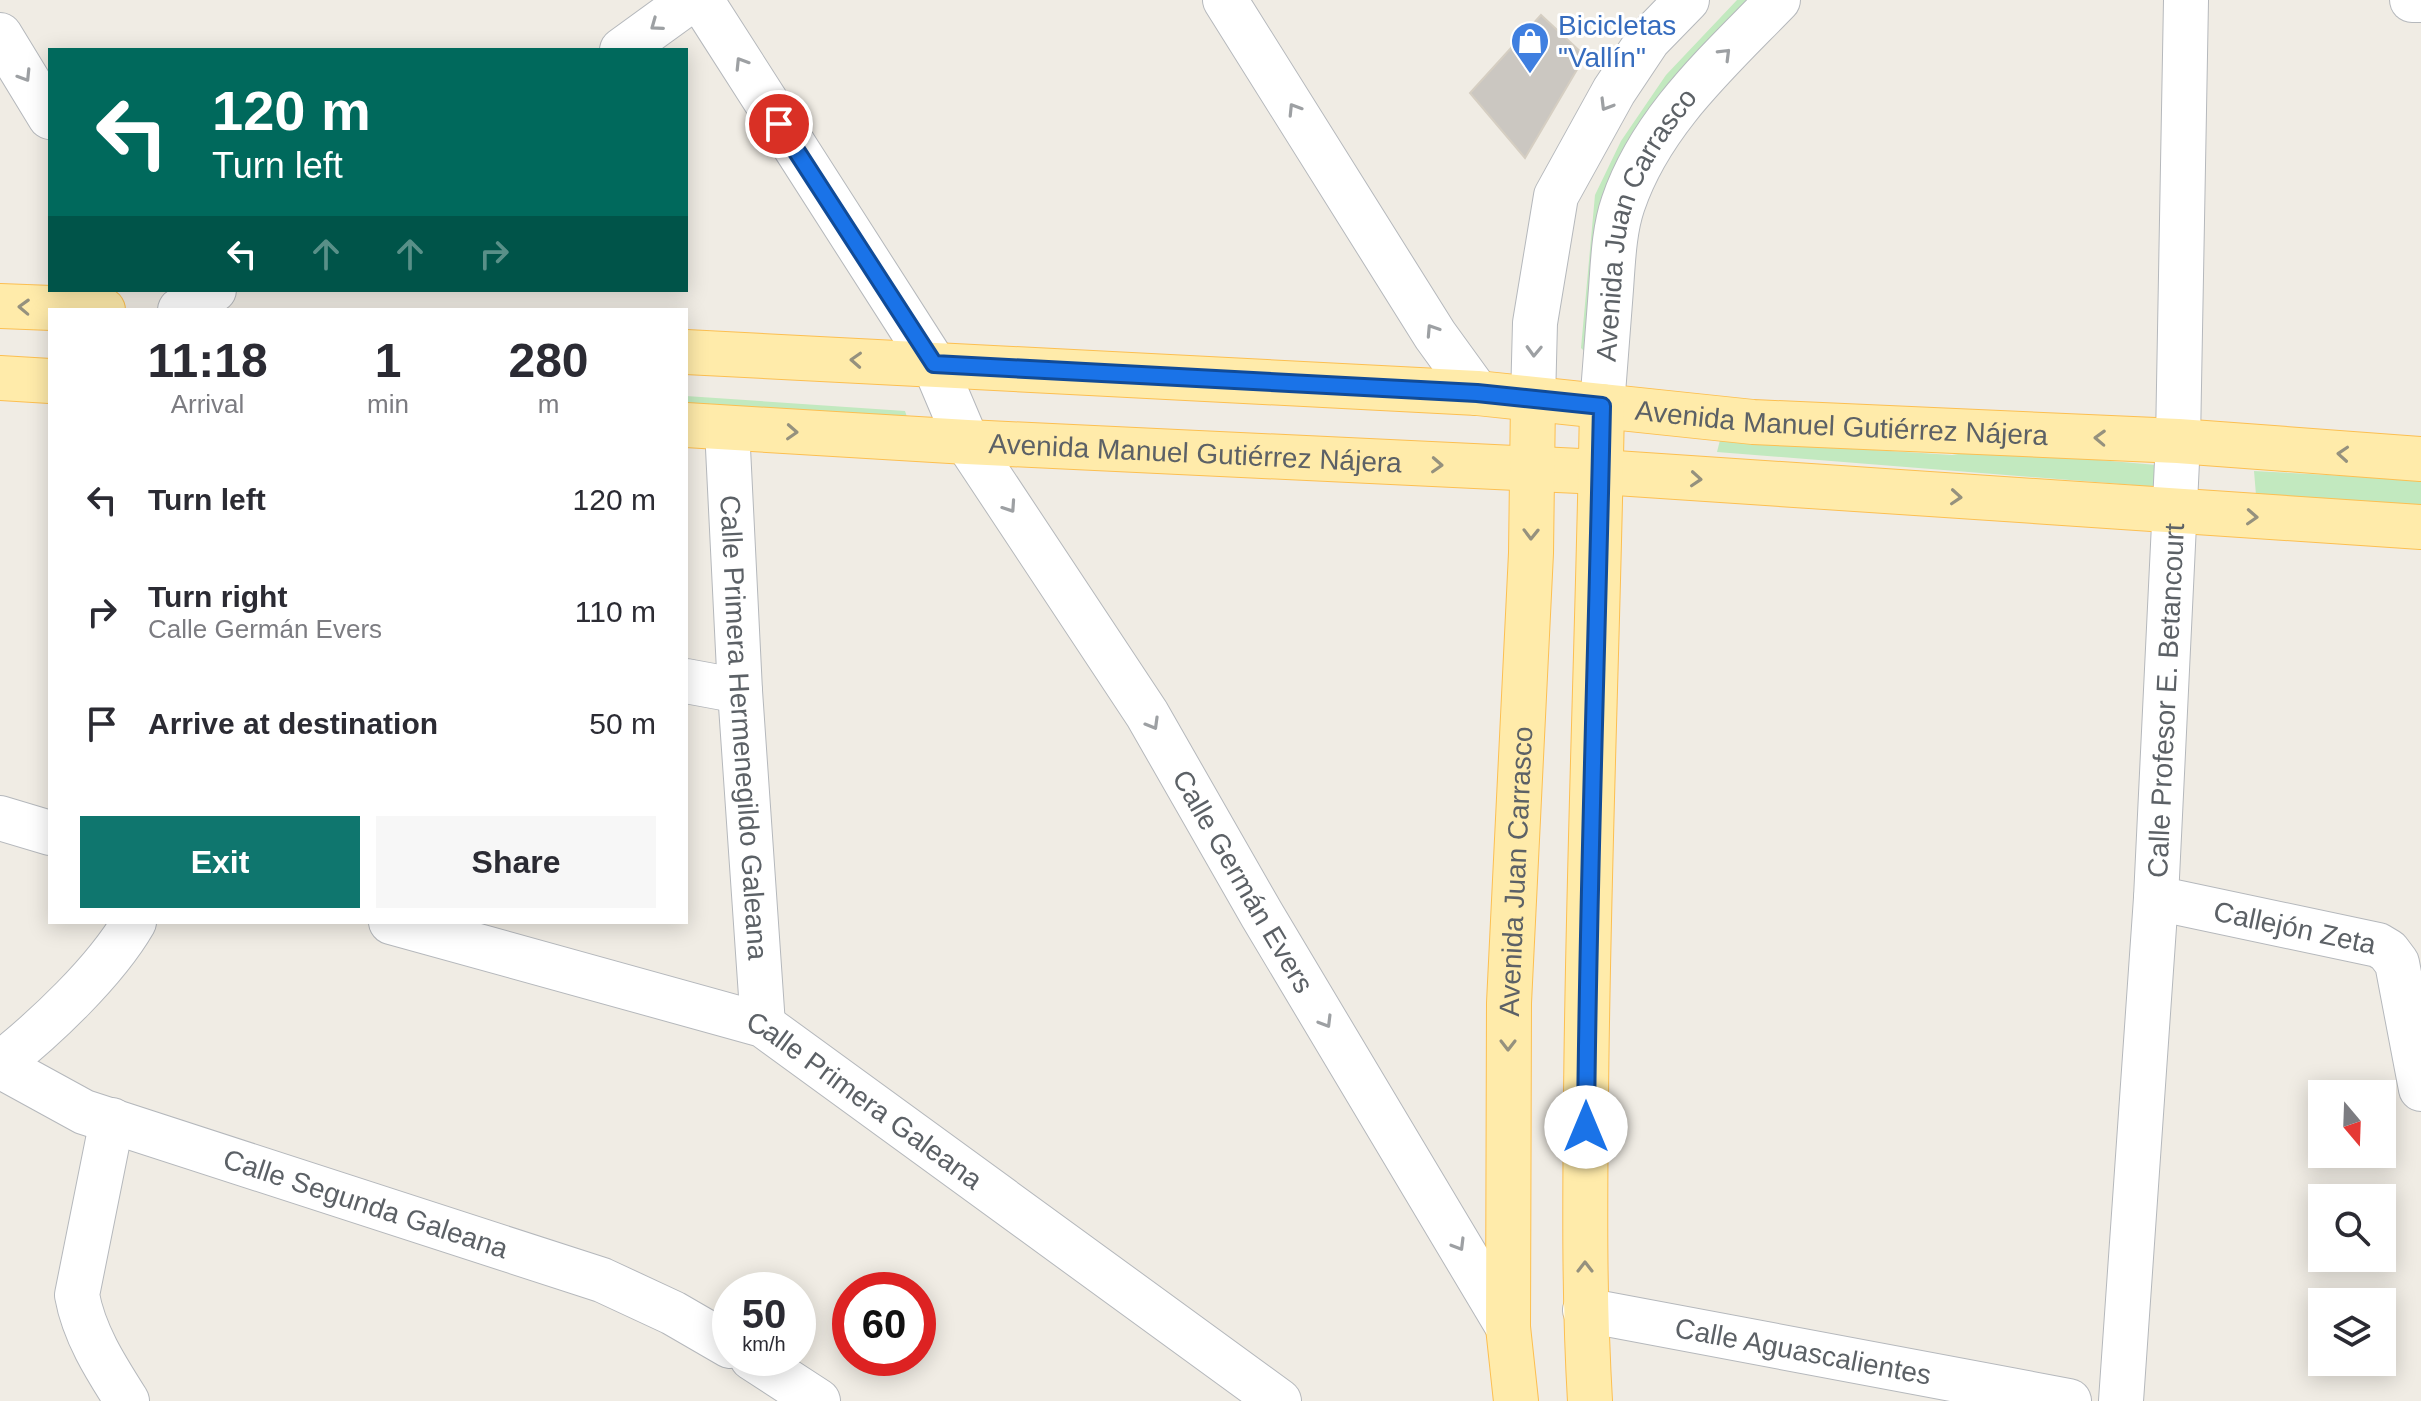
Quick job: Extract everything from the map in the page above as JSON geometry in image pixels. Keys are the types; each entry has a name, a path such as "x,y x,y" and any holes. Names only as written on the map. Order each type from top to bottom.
{"main road":[{"path":"0,306 52,308"},
{"name":"Avenida Manuel Gutiérrez Nájera","path":"688,352 1477,393 1753,422 2178,441 2421,459"},
{"path":"0,378 48,381"},
{"name":"Avenida Juan Carrasco","path":"1516,1401 1508,1327 1509,1003 1531,553 1533,400"},
{"name":"Avenida Juan Carrasco","path":"1590,1401 1585,1310 1587,944 1602,406"},
{"name":"Avenida Manuel Gutiérrez Nájera","path":"706,426 967,442 1601,472 2421,527"}],"street":[{"path":"625,48 691,0"},
{"path":"701,0 934,364"},
{"path":"1225,0 1435,335 1477,393"},
{"name":"Avenida Juan Carrasco","path":"1533,400 1535,323 1556,196 1614,91 1648,40 1687,0"},
{"name":"Avenida Juan Carrasco","path":"1602,406 1615,248 1622,206 1640,164 1673,113 1714,65 1778,0"},
{"name":"Calle Profesor E. Betancourt","path":"2121,1401 2156,898 2178,441 2186,0"},
{"path":"2412,0 2421,0"},
{"path":"0,35 48,114"},
{"path":"183,308 211,292"},
{"name":"Calle Germán Evers","path":"934,364 967,442 1147,714 1262,915 1508,1327"},
{"name":"Calle Primera Hermenegildo Galeana","path":"706,426 740,691 763,1025"},
{"path":"688,681 740,691"},
{"path":"0,818 48,832"},
{"name":"Callejón Zeta","path":"2156,898 2378,945 2388,951 2397,963 2421,1097"},
{"path":"0,1065 40,1032 123,942 133,924"},
{"name":"Calle Primera Galeana","path":"398,924 763,1025 1279,1401"},
{"name":"Calle Segunda Galeana","path":"0,1065 84,1112 602,1280 673,1313 712,1336"},
{"path":"112,1120 77,1295 81,1318 127,1401"},
{"name":"Calle Aguascalientes","path":"1585,1310 2069,1401"},
{"path":"780,1376 818,1401"}],"green space":[{"path":"1737,0 1755,0 1678,89 1589,356 1581,348 1595,195 1621,141 1666,75"},
{"path":"688,396 905,411 909,423 688,421"},
{"path":"1720,440 1952,455 1984,450 2157,465 2171,488 1717,452"},
{"path":"2254,471 2421,480 2421,508 2256,495"}],"building":[{"name":"Bicicletas \"Vallín\"","path":"1541,15 1585,56 1525,158 1470,93"}],"place":[{"name":"Bicicletas \"Vallín\"","path":"1530,75"}],"route":[{"path":"779,124 934,364 1477,393 1602,406 1587,944 1586,1127"}]}
